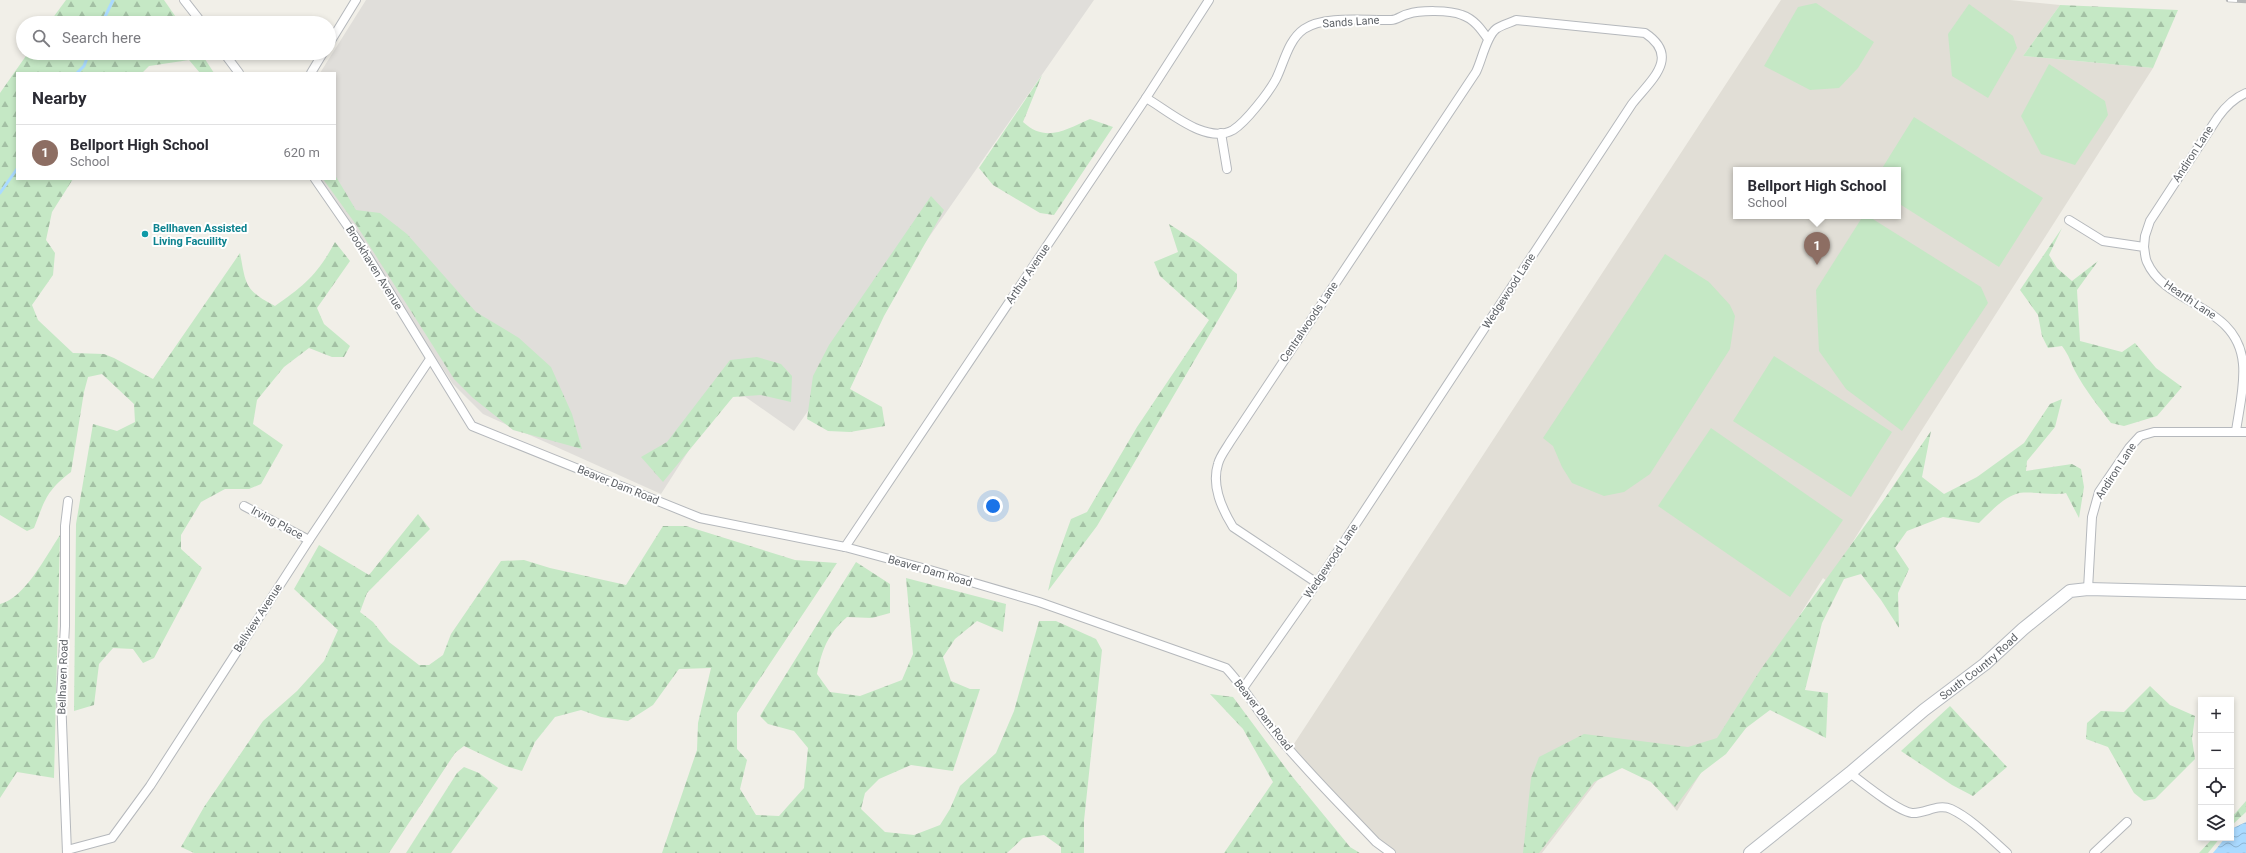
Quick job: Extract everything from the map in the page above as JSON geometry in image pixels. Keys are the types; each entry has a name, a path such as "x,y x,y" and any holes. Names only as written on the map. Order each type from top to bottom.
{"main road":[{"name":"South Country Road","path":"1750,853 1850,773 1924,710 1985,664 2023,629 2070,591 2088,589 2246,593"}],"street":[{"path":"184,0 197,16"},
{"path":"336,33 356,0"},
{"name":"Arthur Avenue","path":"845,547 1146,98 1209,0"},
{"name":"Sands Lane","path":"1221,133 1233,130 1255,109 1275,80 1293,41 1304,29 1322,22 1392,20 1409,13 1425,11 1461,14 1471,19 1480,27 1488,39"},
{"name":"Wedgewood Lane","path":"1244,687 1317,583 1632,104 1654,76 1663,58 1662,49 1656,40 1645,33 1516,20 1496,29 1488,39"},
{"name":"Centralwoods Lane","path":"1317,583 1234,527 1225,513 1219,498 1216,481 1218,464 1230,442 1476,72 1484,56 1488,39"},
{"path":"229,60 238,72"},
{"path":"312,72 319,60"},
{"name":"Andiron Lane","path":"2144,247 2150,221 2218,117 2227,105 2237,97 2246,93"},
{"path":"1146,98 1192,127 1209,134 1221,133 1227,169"},
{"name":"Brookhaven Avenue","path":"316,180 362,247 430,359"},
{"path":"2069,220 2103,241 2144,247"},
{"name":"Hearth Lane","path":"2144,247 2147,262 2156,275 2169,288 2216,316 2237,341 2243,363 2236,431"},
{"name":"Beaver Dam Road","path":"430,359 472,426 700,518 845,547 1054,608 1226,668 1244,687 1272,729 1290,750 1376,842 1391,853"},
{"name":"Bellview Avenue","path":"67,851 112,838 150,786 309,540 430,359"},
{"name":"Andiron Lane","path":"2088,589 2094,506 2099,492 2128,448 2140,436 2154,432 2246,432"},
{"name":"Bellhaven Road","path":"67,851 61,696 65,626 65,526 68,502"},
{"name":"Irving Place","path":"244,506 309,540"},
{"path":"1850,773 1902,809 1912,813 1938,807 1950,808 1962,815 2007,853"},
{"path":"2094,853 2127,822"}],"shaded area":[{"path":"366,0 1094,0 794,431 730,386 661,494 483,414 453,384 319,180 336,180 336,72 321,72 328,60 336,60 336,48"},
{"path":"1781,0 2010,0 2060,5 2023,56 2153,68 1918,436 1828,582 1823,578 1677,811 1623,747 1542,853 1392,853 1290,750"}],"green space":[{"path":"66,0 164,0 175,16 54,16"},
{"path":"1816,3 1874,42 1858,68 1839,88 1810,90 1764,66 1798,7"},
{"path":"1969,4 2013,36 2017,48 1988,98 1952,76 1948,34"},
{"path":"2060,5 2178,10 2153,68 2023,56"},
{"path":"23,60 189,60 149,66 143,72 16,72 16,180 72,180 52,212 46,240 55,253 53,275 32,305 38,320 73,353 104,354 153,379 240,253 248,285 257,295 275,306 310,278 323,263 335,242 350,261 317,308 324,324 350,346 344,357 332,357 309,348 284,367 257,400 253,424 283,445 261,484 249,489 225,489 201,502 181,535 181,549 202,568 154,658 143,663 133,649 113,648 99,664 94,705 74,711 76,524 93,424 117,431 135,422 134,404 102,374 88,377 84,392 71,472 56,485 47,497 34,528 27,531 0,515 0,93"},
{"path":"189,60 206,60 213,72 199,72"},
{"path":"2049,64 2105,101 2108,115 2075,165 2041,154 2021,116"},
{"path":"1042,75 1023,122 1031,128 1040,132 1056,132 1090,119 1113,127 1054,215 1040,213 993,185 979,168"},
{"path":"1914,117 2043,198 1999,267 1901,205 1901,167 1883,167"},
{"path":"336,177 356,210 380,213 407,234 476,312 519,338 551,367 572,414 582,449 513,430 473,398 454,379 357,226 324,180 336,180"},
{"path":"931,196 944,210 884,316 850,389 882,407 885,426 850,432 828,431 807,419 813,376 829,345"},
{"path":"1861,219 1873,219 1981,287 1988,303 1902,431 1846,389 1819,351 1816,290"},
{"path":"1169,224 1199,243 1237,274 1237,288 1097,526 1048,591 1053,569 1071,519 1087,512 1137,427 1209,320 1160,276 1154,262 1178,252"},
{"path":"2062,228 2049,255 2057,268 2072,281 2098,261 2077,290 2080,341 2122,352 2135,343 2156,368 2182,387 2157,416 2124,426 2111,423 2083,385 2062,346 2048,348 2042,336 2038,315 2020,290"},
{"path":"1665,254 1709,282 1730,305 1735,316 1730,349 1650,474 1624,492 1604,496 1572,483 1562,467 1553,446 1543,438"},
{"path":"1774,356 1892,432 1851,497 1733,421"},
{"path":"757,357 781,364 792,376 791,402 761,395 733,397 663,482 641,457 667,442 730,360"},
{"path":"2062,399 2055,427 2027,461 2026,471 2072,464 2081,469 2084,487 2079,518 2066,493 2020,493 2001,502 1979,523 1943,517 1907,531 1895,548 1909,569 1898,593 1899,628 1881,600 1861,574 1844,579 1822,623 1805,690 1828,693 1826,738 1770,710 1746,728 1726,754 1701,773 1675,807 1651,782 1622,768 1594,782 1539,853 1523,853 1531,778 1539,757 1584,734 1688,747 1717,738 1761,669 1885,498 1931,431 1922,477 1944,494 1977,477 2024,443 2050,404"},
{"path":"1711,428 1843,520 1790,597 1658,506"},
{"path":"418,514 430,529 367,593 360,612 373,622 389,642 419,665 429,665 443,655 451,634 501,561 524,560 550,568 626,585 663,526 686,526 795,560 837,563 737,713 737,749 747,760 740,789 756,815 779,816 804,788 808,748 794,731 768,724 760,716 856,562 890,584 890,613 872,618 847,617 840,623 830,636 821,657 817,674 830,692 860,696 902,680 913,654 906,578 1006,604 1003,632 977,621 955,639 943,657 951,681 970,689 980,689 953,771 911,765 879,779 865,793 861,809 885,832 914,835 940,825 950,809 960,786 996,753 1014,711 1039,621 1056,621 1096,639 1102,650 1084,821 1084,853 1061,853 1061,847 1044,835 1023,838 1007,853 662,853 697,750 698,723 711,668 679,669 653,705 628,721 601,717 581,710 555,717 535,742 522,771 506,766 464,746 455,753 389,853 194,853 181,847 204,807 263,721 297,691 324,661 338,630 294,589 319,545 369,575"},
{"path":"60,535 54,778 17,772 0,798 0,604 18,594 26,585"},
{"path":"2150,686 2170,705 2195,716 2192,739 2195,759 2155,799 2144,801 2134,793 2108,747 2086,739 2087,723 2101,711 2124,712"},
{"path":"1210,694 1233,697 1291,775 1350,847 1360,853 1224,853 1273,782 1243,729"},
{"path":"1950,706 2007,767 1973,796 1952,785 1901,751"},
{"path":"464,767 479,773 498,788 451,853 406,853 457,773"},
{"path":"2246,801 2246,812 2234,823 2234,815"},
{"path":"2210,841 2218,841 2208,853 2199,853"}],"water":[{"path":"2246,822 2246,853 2213,853 2223,841 2234,841 2234,828"}],"waterway":[{"path":"105,16 113,0"},
{"path":"78,72 84,66 86,60"},
{"path":"0,193 16,170"}],"railway":[{"path":"2228,0 2246,1"}],"place":[{"name":"Bellhaven Assisted Living Facuility","path":"145,234"},
{"name":"Bellport High School","path":"1817,265"}]}
